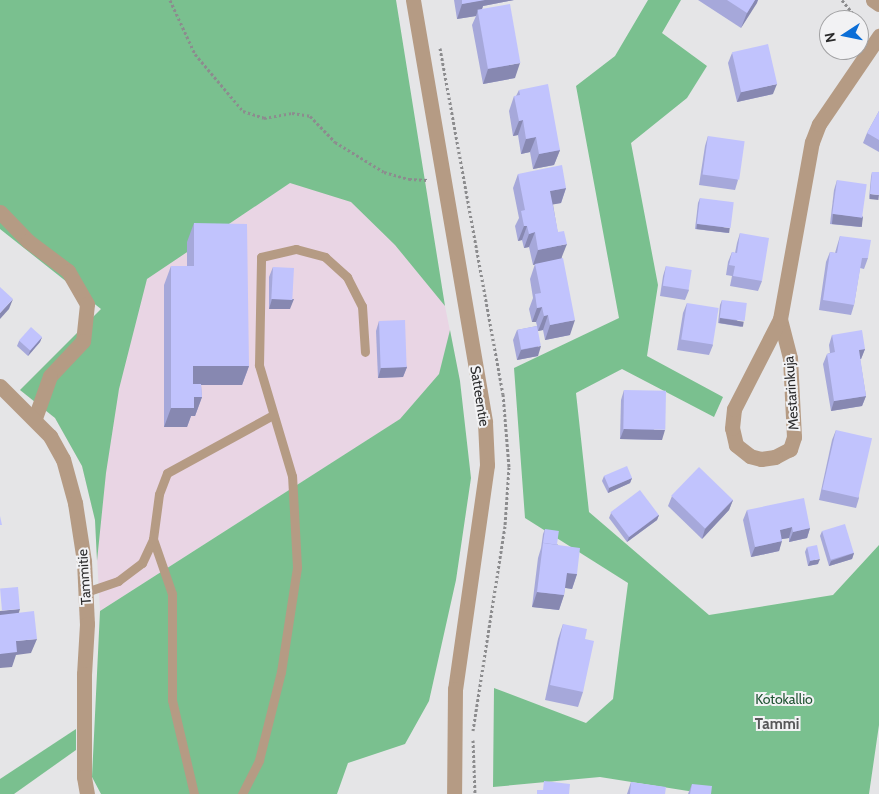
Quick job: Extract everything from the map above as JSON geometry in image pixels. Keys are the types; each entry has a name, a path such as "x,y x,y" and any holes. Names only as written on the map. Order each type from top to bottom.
{"street":[{"name":"Satteentie","path":"413,0 485,422 487,466 455,689 454,794"},
{"path":"873,0 879,4"},
{"name":"Mestarinkuja","path":"780,319 790,358 794,438 790,449 776,457 762,459 750,456 736,445 732,428 734,409 780,319 812,142 819,124 877,39"},
{"path":"0,212 28,241 68,271 87,304 83,341 50,376 36,418"},
{"name":"Tammitie","path":"0,386 36,418 63,459 75,503 86,592 84,777 88,794"}],"lane":[{"path":"242,794 259,760 282,672 297,567 292,476 260,365 261,257 296,249 325,257 347,277 362,306 365,352"},
{"path":"86,592 118,581 142,563 153,539 159,494 166,474 273,415"},
{"path":"153,539 172,594 172,700 194,794"}],"path":[{"path":"170,0 195,54 243,110 264,118 292,113 310,116 335,142 384,172 409,179 430,180"},
{"path":"842,0 877,39"}],"shaded area":[{"path":"405,106 460,381 100,611 95,520 82,466 55,418 20,390 101,309"}],"green space":[{"path":"0,0 396,0 445,306 395,245 351,202 290,183 147,279 119,389 106,473 97,561 95,520 82,466 55,418 20,390 101,309 0,229"},
{"name":"Kotokallio","path":"648,0 681,0 662,33 707,66 687,98 631,143 658,285 647,356 723,397 714,417 622,369 576,393 589,512 709,615 833,595 879,545 879,725 869,794 707,794 600,777 493,787 494,688 586,723 613,699 628,583 525,518 514,368 619,318 576,86 615,56"},
{"path":"450,330 460,381 471,478 456,580 429,701 405,744 348,763 337,794 101,794 92,777 100,611 400,419 439,374"},
{"path":"76,729 76,750 14,794 0,794 0,779"}],"building":[{"path":"462,0 485,0 462,4"},
{"path":"727,0 755,0 747,13"},
{"path":"510,4 520,63 488,69 478,10"},
{"path":"768,44 777,84 741,92 732,52"},
{"path":"548,84 560,150 539,154 536,137 526,139 523,120 519,121 514,96 520,95 519,90"},
{"path":"879,111 879,140 867,133"},
{"path":"708,136 745,141 739,180 703,175"},
{"path":"562,165 566,188 550,191 558,232 564,231 567,244 538,250 535,232 529,234 527,226 524,226 521,211 525,210 518,174"},
{"path":"872,172 879,172 879,195 870,194"},
{"path":"837,180 867,184 862,218 832,214"},
{"path":"700,198 734,202 731,228 697,224"},
{"path":"194,223 247,224 249,366 193,366 193,384 201,384 202,397 194,397 194,408 171,408 171,266 194,266"},
{"path":"740,233 769,238 762,281 733,276 735,266 729,265 732,252 737,253"},
{"path":"840,236 871,240 868,258 862,258 854,305 823,300 830,252 837,253"},
{"path":"563,258 575,320 550,325 548,315 544,316 542,307 537,308 535,294 541,293 535,264"},
{"path":"666,266 692,270 689,290 663,286"},
{"path":"273,267 294,268 292,300 271,299"},
{"path":"0,287 13,299 0,313"},
{"path":"722,300 747,303 745,321 720,318"},
{"path":"687,303 719,308 713,345 681,340"},
{"path":"405,320 407,367 381,368 379,321"},
{"path":"537,326 541,346 521,349 517,330"},
{"path":"31,327 42,337 30,350 19,340"},
{"path":"862,330 865,349 859,350 866,396 834,401 827,354 835,352 832,335"},
{"path":"624,390 666,391 665,430 623,429"},
{"path":"836,430 872,438 858,498 822,489"},
{"path":"627,466 632,478 609,488 604,476"},
{"path":"699,467 733,500 705,528 671,496"},
{"path":"640,490 659,515 629,537 610,512"},
{"path":"804,498 810,528 793,532 792,527 780,530 782,541 755,547 747,510"},
{"path":"845,524 854,553 831,560 822,531"},
{"path":"545,529 559,531 557,545 543,543"},
{"path":"543,543 580,548 577,574 567,573 564,595 537,592"},
{"path":"817,545 820,559 810,561 807,547"},
{"path":"18,587 20,609 2,610 0,589"},
{"path":"34,611 37,639 16,641 17,652 0,654 0,615"},
{"path":"563,624 587,629 585,639 594,641 583,692 550,685"},
{"path":"544,781 570,784 569,794 537,794 537,790 543,790"},
{"path":"631,782 666,787 665,794 630,794"},
{"path":"692,784 712,786 711,794 690,794"}],"district":[{"name":"Tammi","path":"777,725"}]}
